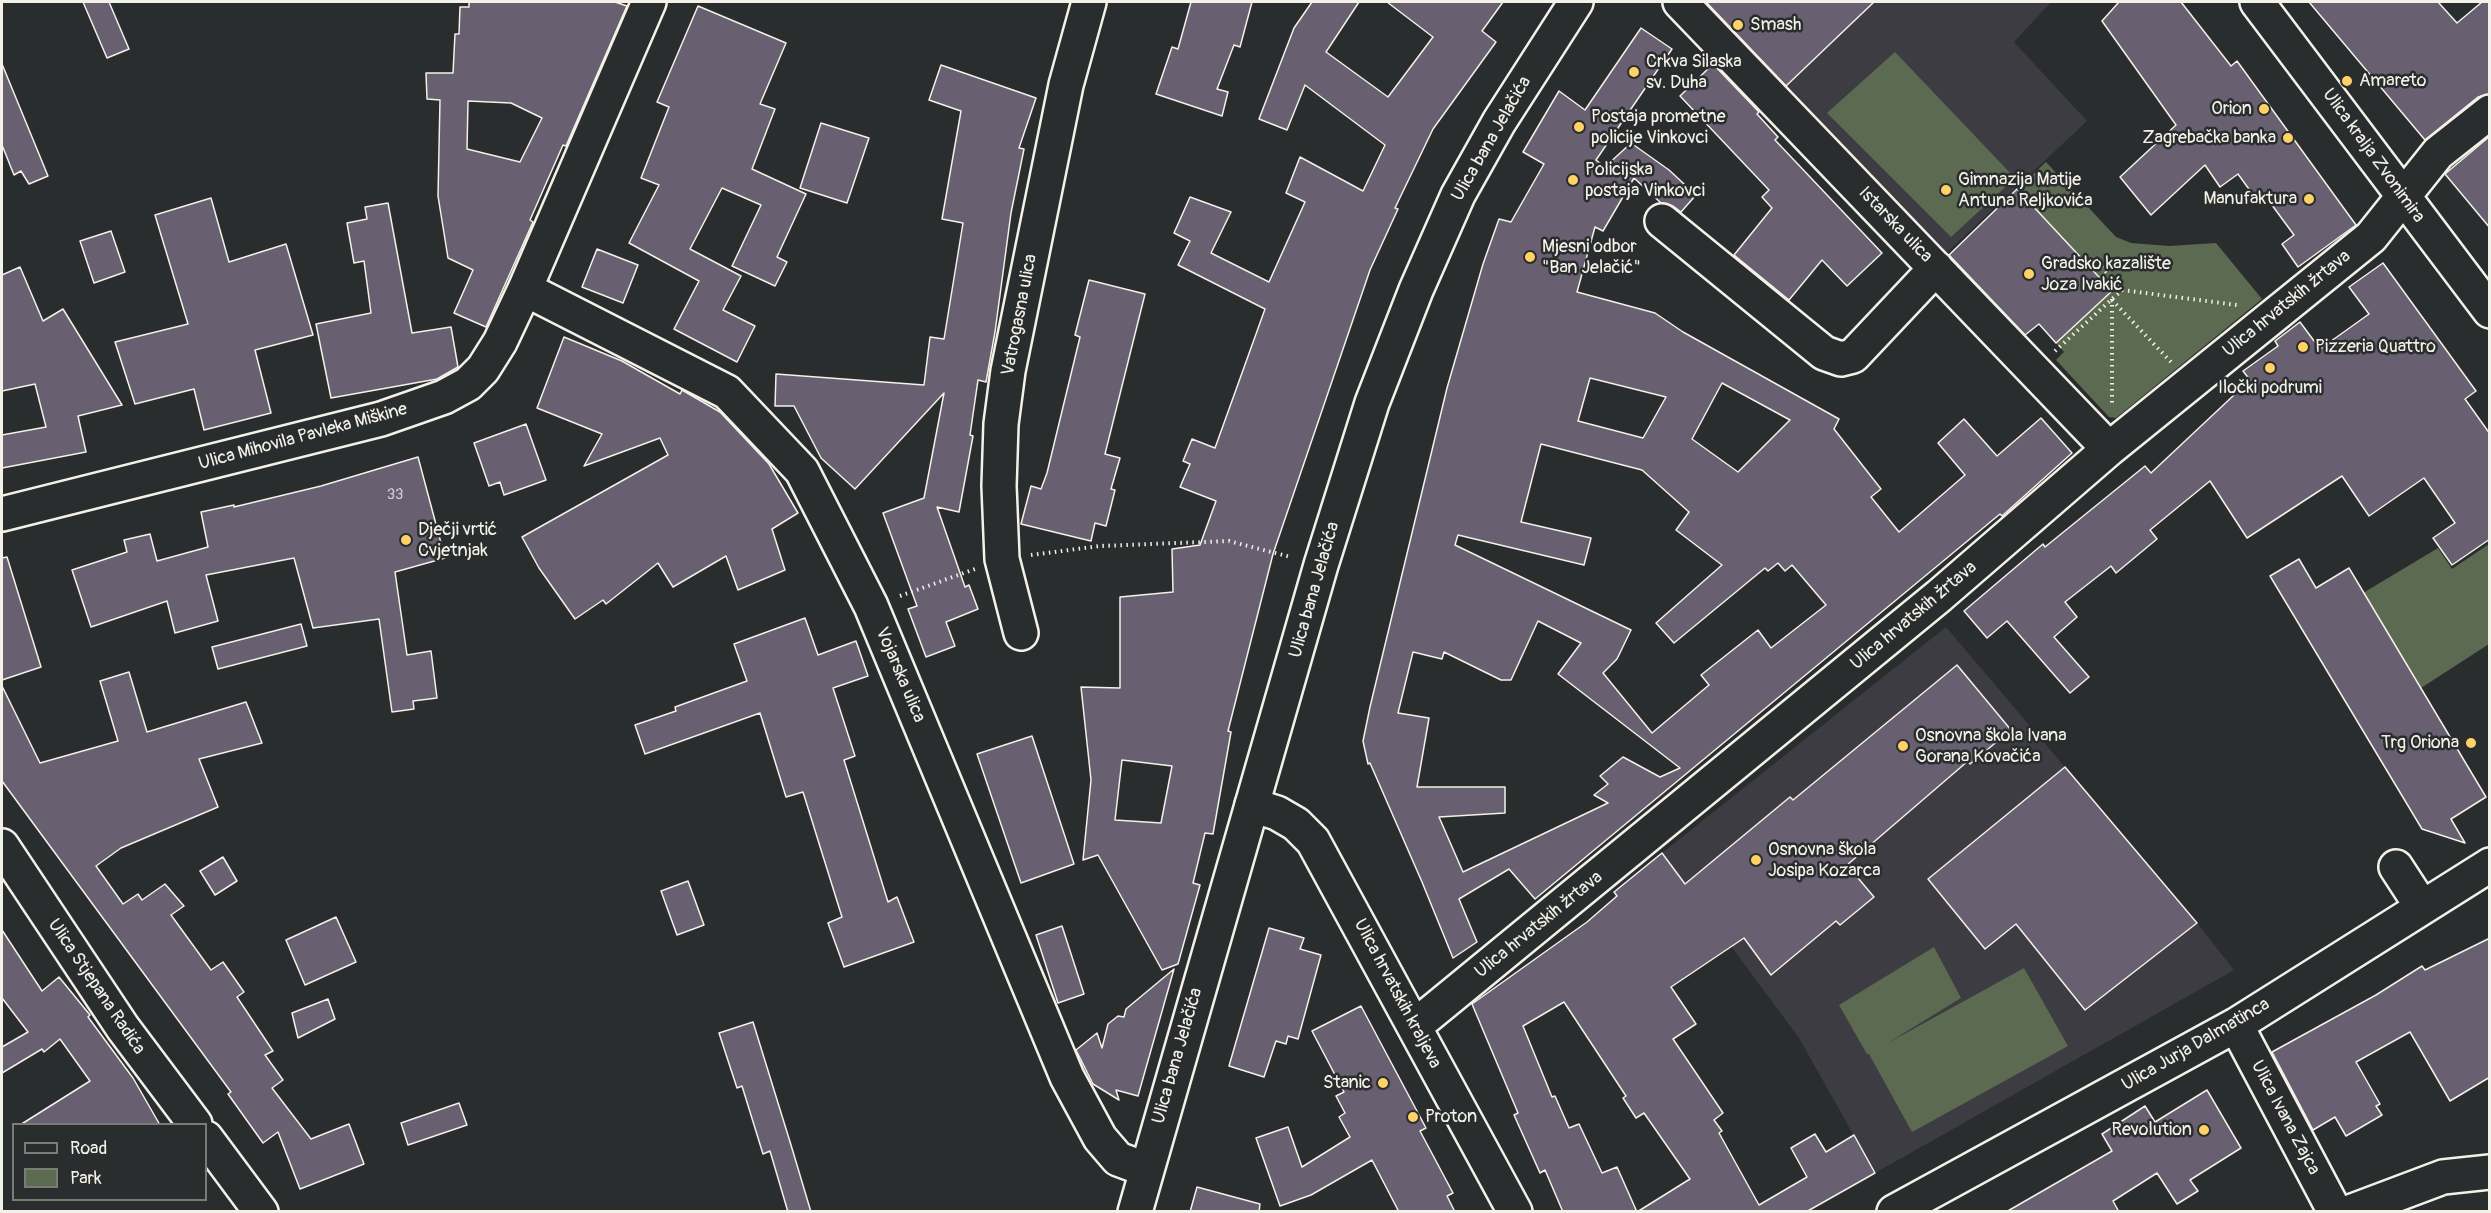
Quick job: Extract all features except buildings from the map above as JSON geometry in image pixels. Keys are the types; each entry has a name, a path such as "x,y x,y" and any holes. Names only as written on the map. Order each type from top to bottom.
{"street":[{"name":"Ulica Mihovila Pavleka Miškine","path":"2,514 381,419 444,397 468,384 483,369 500,342 649,2"},
{"name":"Vatrogasna ulica","path":"1021,633 1002,559 999,486 1000,424 1008,370 1066,86 1089,2"},
{"name":"Ulica bana Jelačića","path":"1135,1212 1145,1169 1321,565 1372,403 1416,290 1458,195 1505,112 1576,2"},
{"name":"Ulica kralja Zvonimira","path":"2257,2 2490,311"},
{"name":"Istarska ulica","path":"1697,7 1936,268 2109,449"},
{"name":"Ulica hrvatskih žrtava","path":"1415,1026 1939,596 2109,449 2370,237 2438,153 2490,112"},
{"path":"1662,221 1824,353 1841,359 1853,356 1936,268"},
{"name":"Vojarska ulica","path":"525,289 727,392 802,471 871,606 1067,1077 1100,1138 1118,1158 1145,1169"},
{"name":"Ulica hrvatskih kraljeva","path":"1252,805 1277,813 1296,824 1313,841 1515,1212"},
{"name":"Ulica Stjepana Radića","path":"2,846 123,1028 194,1123"},
{"name":"Ulica Jurja Dalmatinca","path":"1894,1212 2236,1025 2490,865"},
{"path":"2396,867 2422,907"},
{"name":"Ulica Ivana Zajca","path":"2236,1025 2335,1212"},
{"path":"207,1139 261,1212"},
{"path":"2350,1212 2443,1177 2490,1172"}],"path":[{"path":"2091,255 2122,290 2238,305"},
{"path":"2034,370 2122,290"},
{"path":"2112,299 2174,365"},
{"path":"2112,299 2112,410"},
{"path":"871,606 1002,559 1100,546 1230,541 1321,565"}],"shaded area":[{"name":"Gimnazija Matije Antuna Reljkovića","path":"1741,2 2051,2 2014,42 2087,121 1940,259 1786,86 1722,20"},
{"path":"1946,627 2197,923 2234,970 1875,1173 1799,1038 1662,853"}],"green space":[{"path":"1895,52 2015,178 1951,237 1827,113"},
{"path":"2046,162 2116,237 2131,243 2169,246 2216,243 2262,299 2116,418 2109,417 2056,360 2064,352 2056,343 2111,291 2017,189"},
{"name":"Trg Oriona","path":"2489,544 2489,644 2421,688 2363,593 2438,548 2452,569"},
{"path":"1934,947 1961,998 1886,1044 2024,968 2068,1046 1912,1132 1839,1005"}],"place":[{"name":"Smash","path":"1738,25"},
{"name":"Crkva Silaska sv. Duha","path":"1634,72"},
{"name":"Amareto","path":"2347,81"},
{"name":"Orion","path":"2264,109"},
{"name":"Postaja prometne policije Vinkovci","path":"1579,127"},
{"name":"Zagrebačka banka","path":"2288,138"},
{"name":"Policijska postaja Vinkovci","path":"1573,180"},
{"name":"Gimnazija Matije Antuna Reljkovića","path":"1946,190"},
{"name":"Manufaktura","path":"2309,199"},
{"name":"Mjesni odbor \"Ban Jelačić\"","path":"1530,257"},
{"name":"Gradsko kazalište Joza Ivakić","path":"2029,274"},
{"name":"Pizzeria Quattro","path":"2303,347"},
{"name":"Iločki podrumi","path":"2270,368"},
{"name":"Dječji vrtić Cvjetnjak","path":"406,540"},
{"name":"Trg Oriona","path":"2471,743"},
{"name":"Osnovna škola Ivana Gorana Kovačića","path":"1903,746"},
{"name":"Osnovna škola Josipa Kozarca","path":"1756,860"},
{"name":"Stanic","path":"1383,1083"},
{"name":"Proton","path":"1413,1117"},
{"name":"Revolution","path":"2204,1130"}]}
